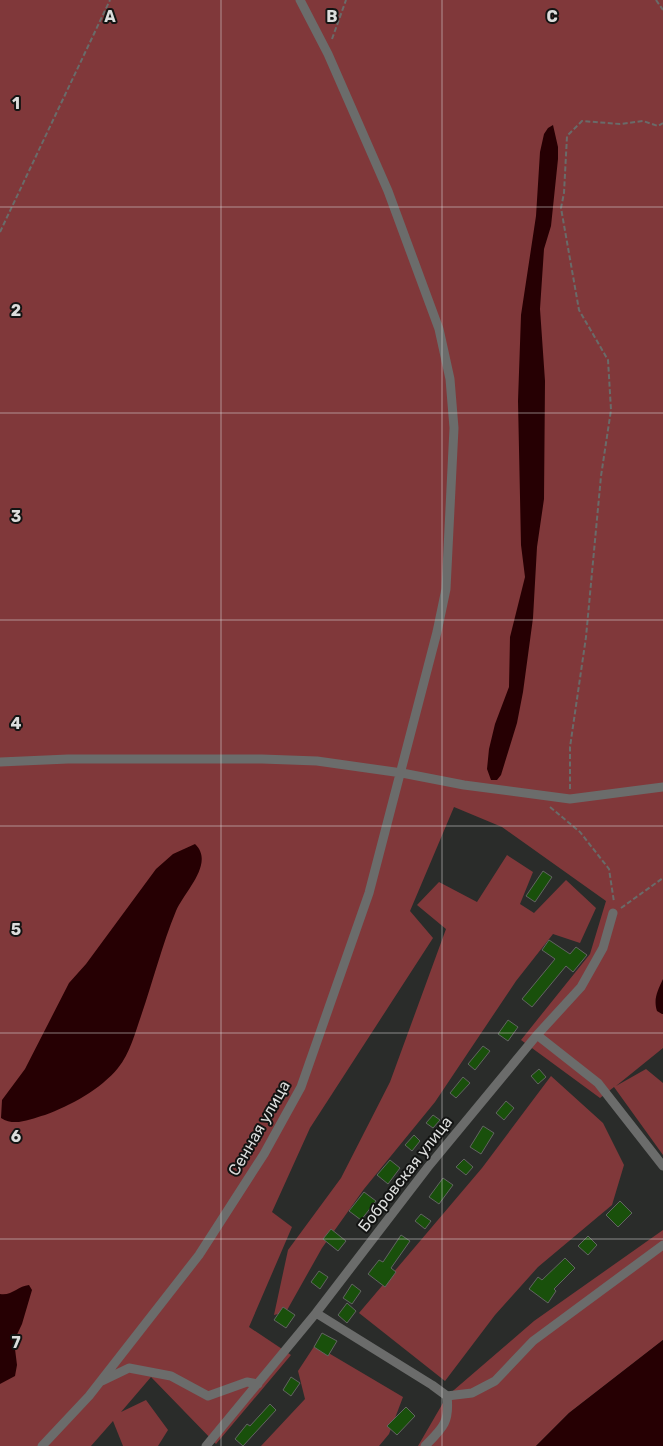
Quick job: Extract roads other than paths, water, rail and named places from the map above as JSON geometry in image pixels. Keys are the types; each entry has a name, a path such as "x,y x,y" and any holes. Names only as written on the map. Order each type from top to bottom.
{"street":[{"name":"Сенная улица","path":"42,1446 99,1383 199,1254 264,1154 300,1087 369,893 402,773 446,589 454,428 450,379 439,329 388,191 328,54 300,0"},
{"path":"0,762 68,759 262,759 317,761 402,773 464,785 570,799 663,787"},
{"name":"Бобровская улица","path":"206,1446 316,1313 428,1167 537,1035 581,987 592,971 603,948 613,913"},
{"path":"537,1035 598,1083 663,1166"},
{"path":"316,1313 447,1396 472,1393 495,1381 534,1341 663,1245"},
{"path":"99,1383 129,1368 171,1376 208,1396 247,1382 258,1384"},
{"path":"425,1446 445,1424 449,1413 447,1396"}]}
